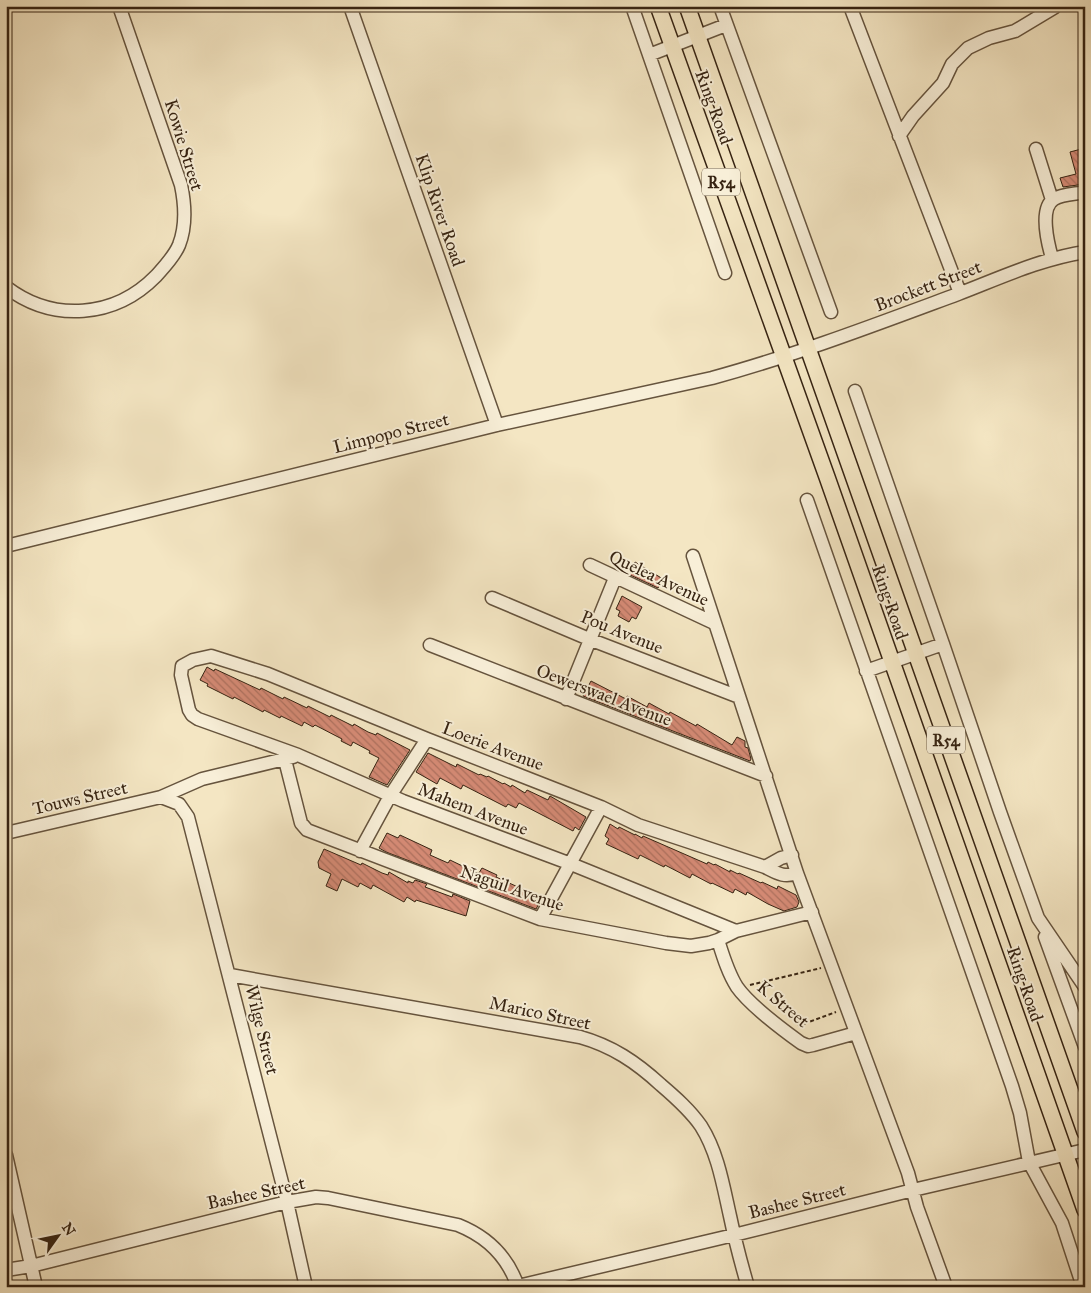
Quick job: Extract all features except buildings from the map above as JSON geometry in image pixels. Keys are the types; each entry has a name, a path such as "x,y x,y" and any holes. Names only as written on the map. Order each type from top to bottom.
{"main road":[{"name":"Ring Road","path":"658,6 1085,1210"},
{"name":"Ring Road","path":"687,6 1085,1132"}],"street":[{"name":"Kowie Street","path":"6,287 34,303 56,310 77,312 98,309 124,300 138,292 166,265 180,244 184,214 181,185 119,6"},
{"name":"Klip River Road","path":"350,6 497,425"},
{"path":"632,6 725,273"},
{"path":"720,6 831,312"},
{"path":"850,6 960,293"},
{"path":"899,136 913,116 943,82 952,64 968,48 1015,30 1055,7"},
{"path":"649,55 726,25"},
{"path":"1036,149 1052,200"},
{"path":"1052,258 1048,245 1046,220 1048,206 1056,197 1085,192"},
{"name":"Brockett Street","path":"784,357 1052,258 1085,252"},
{"name":"Limpopo Street","path":"6,546 497,425 712,378 784,357"},
{"name":"Ring Road","path":"855,391 1000,812 1085,1047"},
{"path":"806,500 1012,1086 1020,1113 1029,1162 1062,1223 1083,1287"},
{"path":"693,556 797,873 913,1190 917,1207 946,1287"},
{"name":"Quelea Avenue","path":"590,565 714,623"},
{"path":"566,699 615,578"},
{"name":"Pou Avenue","path":"492,598 590,639 740,697"},
{"path":"866,671 943,644"},
{"name":"Oewerswael Avenue","path":"430,645 766,776"},
{"name":"Loerie Avenue","path":"198,719 189,710 181,675 182,668 189,662 211,656 268,674 427,740 601,807 638,825 764,867 782,876 790,876 797,873"},
{"name":"Mahem Avenue","path":"198,719 298,755 390,796 571,864 736,931"},
{"path":"360,850 390,796 427,740"},
{"name":"Touws Street","path":"6,833 162,797 202,779 285,760 298,755"},
{"name":"Naguil Avenue","path":"285,760 303,827 317,835 540,919 681,945 700,944 718,940 736,931 812,912"},
{"name":"Wilge Street","path":"162,797 180,804 188,817 287,1202 306,1287"},
{"path":"540,919 601,807"},
{"path":"764,867 781,858 792,855"},
{"name":"Ring Road","path":"1038,918 1085,987"},
{"name":"K Street","path":"718,940 729,971 738,988 798,1040 808,1046 856,1033"},
{"name":"Marico Street","path":"230,975 580,1037 620,1053 672,1094 700,1125 709,1140 717,1160 748,1287"},
{"name":"Bashee Street","path":"6,1270 31,1266 287,1202 316,1197 339,1199 458,1225 476,1233 495,1247 510,1267 518,1286 1085,1150"},
{"path":"6,1155 11,1203 36,1287"}],"path":[{"path":"738,988 832,966"},
{"path":"786,1030 847,1007"}]}
